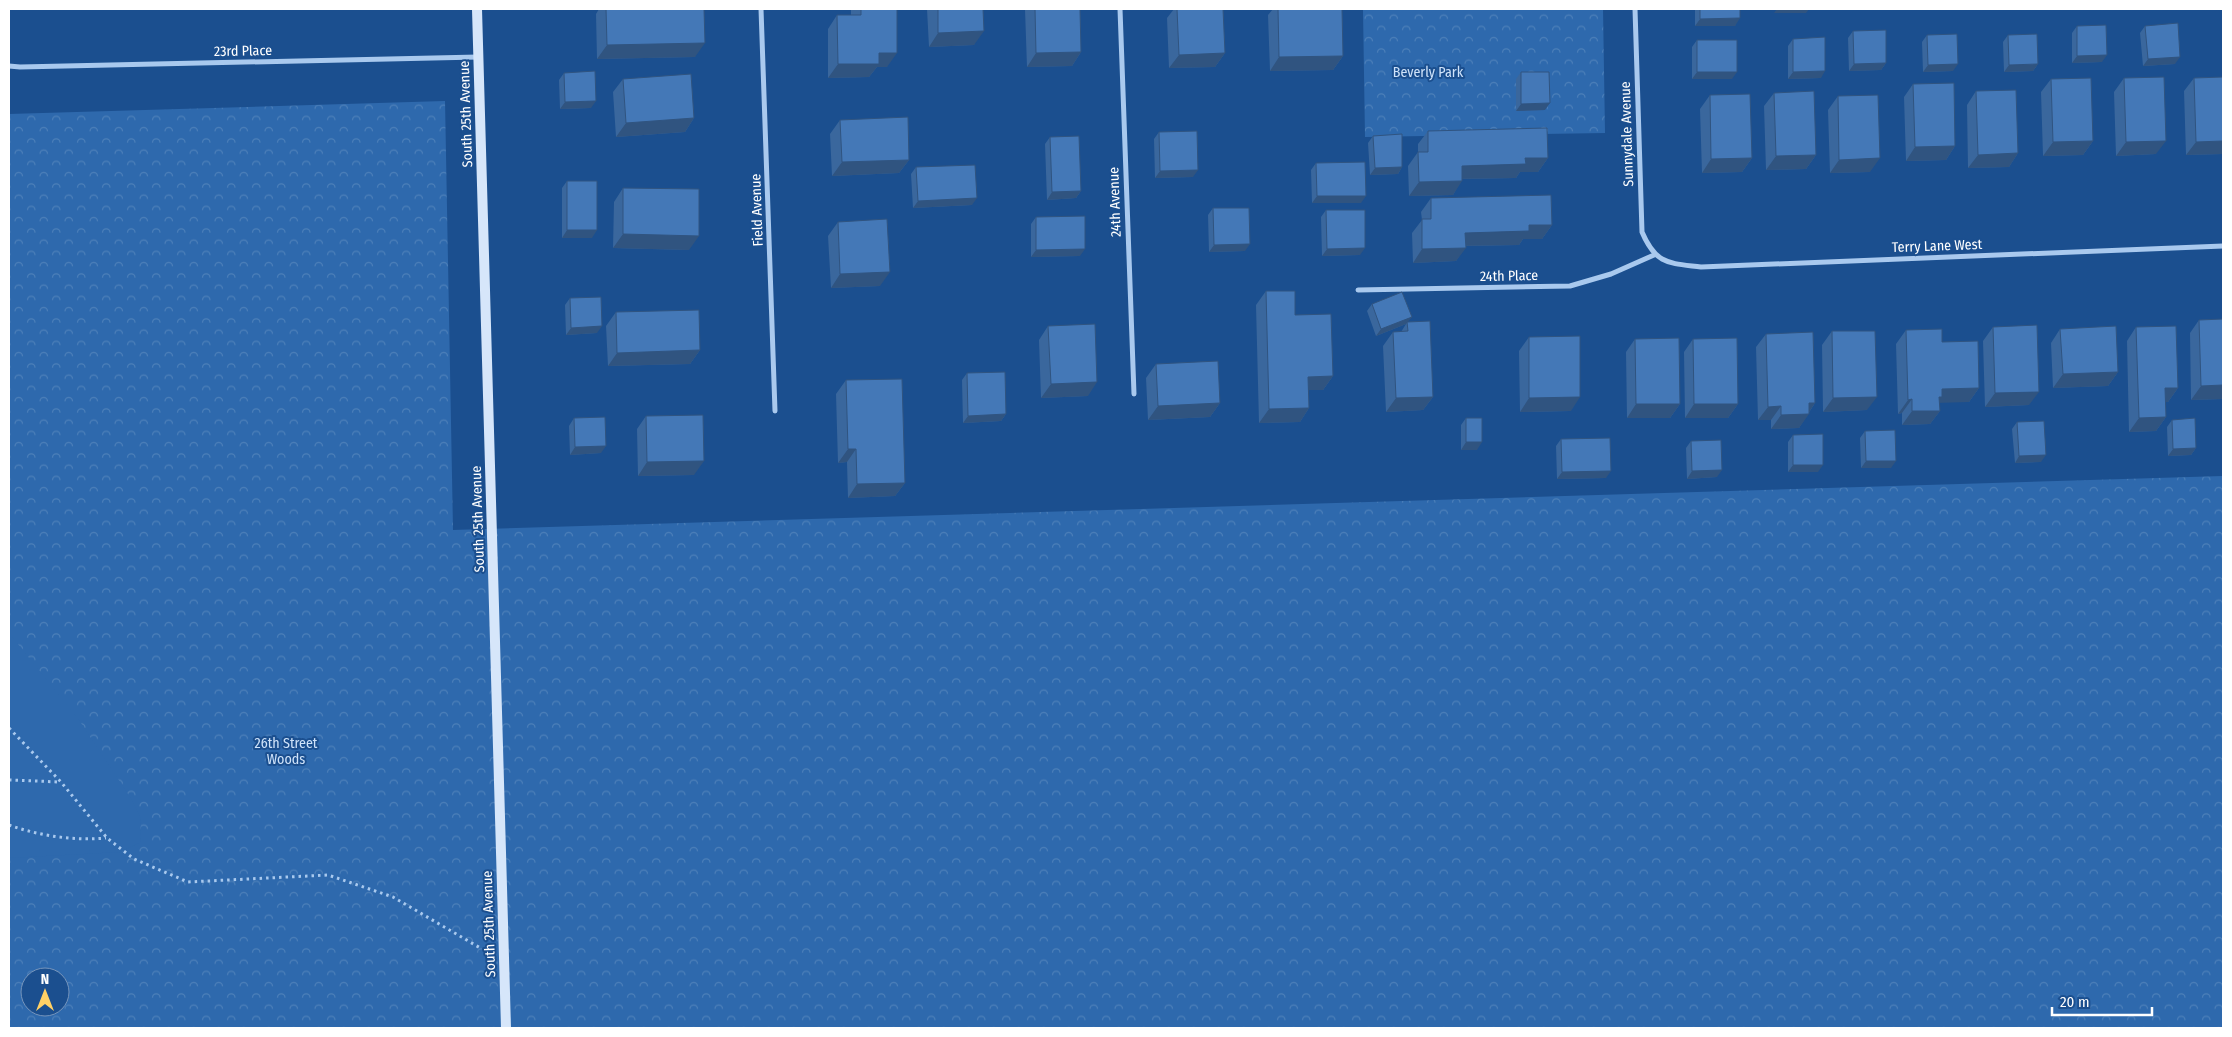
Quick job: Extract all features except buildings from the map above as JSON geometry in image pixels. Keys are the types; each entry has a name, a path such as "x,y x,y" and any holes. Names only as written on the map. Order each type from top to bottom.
{"street":[{"name":"South 25th Avenue","path":"477,9 506,1028"},
{"name":"Field Avenue","path":"762,9 775,411"},
{"name":"24th Avenue","path":"1120,9 1134,394"},
{"name":"Sunnydale Avenue","path":"1635,9 1642,232 1654,255"},
{"name":"23rd Place","path":"9,66 478,57"},
{"name":"Terry Lane West","path":"1654,255 1671,263 1701,266 2223,246"},
{"name":"24th Place","path":"1358,290 1570,286 1611,274 1654,255"}],"path":[{"path":"9,728 61,782 106,838 134,859 188,882 328,875 393,898 504,962"},
{"path":"9,780 61,782"},
{"path":"9,825 22,830 80,840 106,838"}],"green space":[{"name":"Beverly Park","path":"1363,9 1603,9 1605,133 1365,137"},
{"name":"26th Street Woods","path":"445,101 453,530 2223,476 2223,1028 9,1028 9,114"},
{"path":"9,633 79,720 130,797 141,818 140,842 121,852 9,858"}]}
